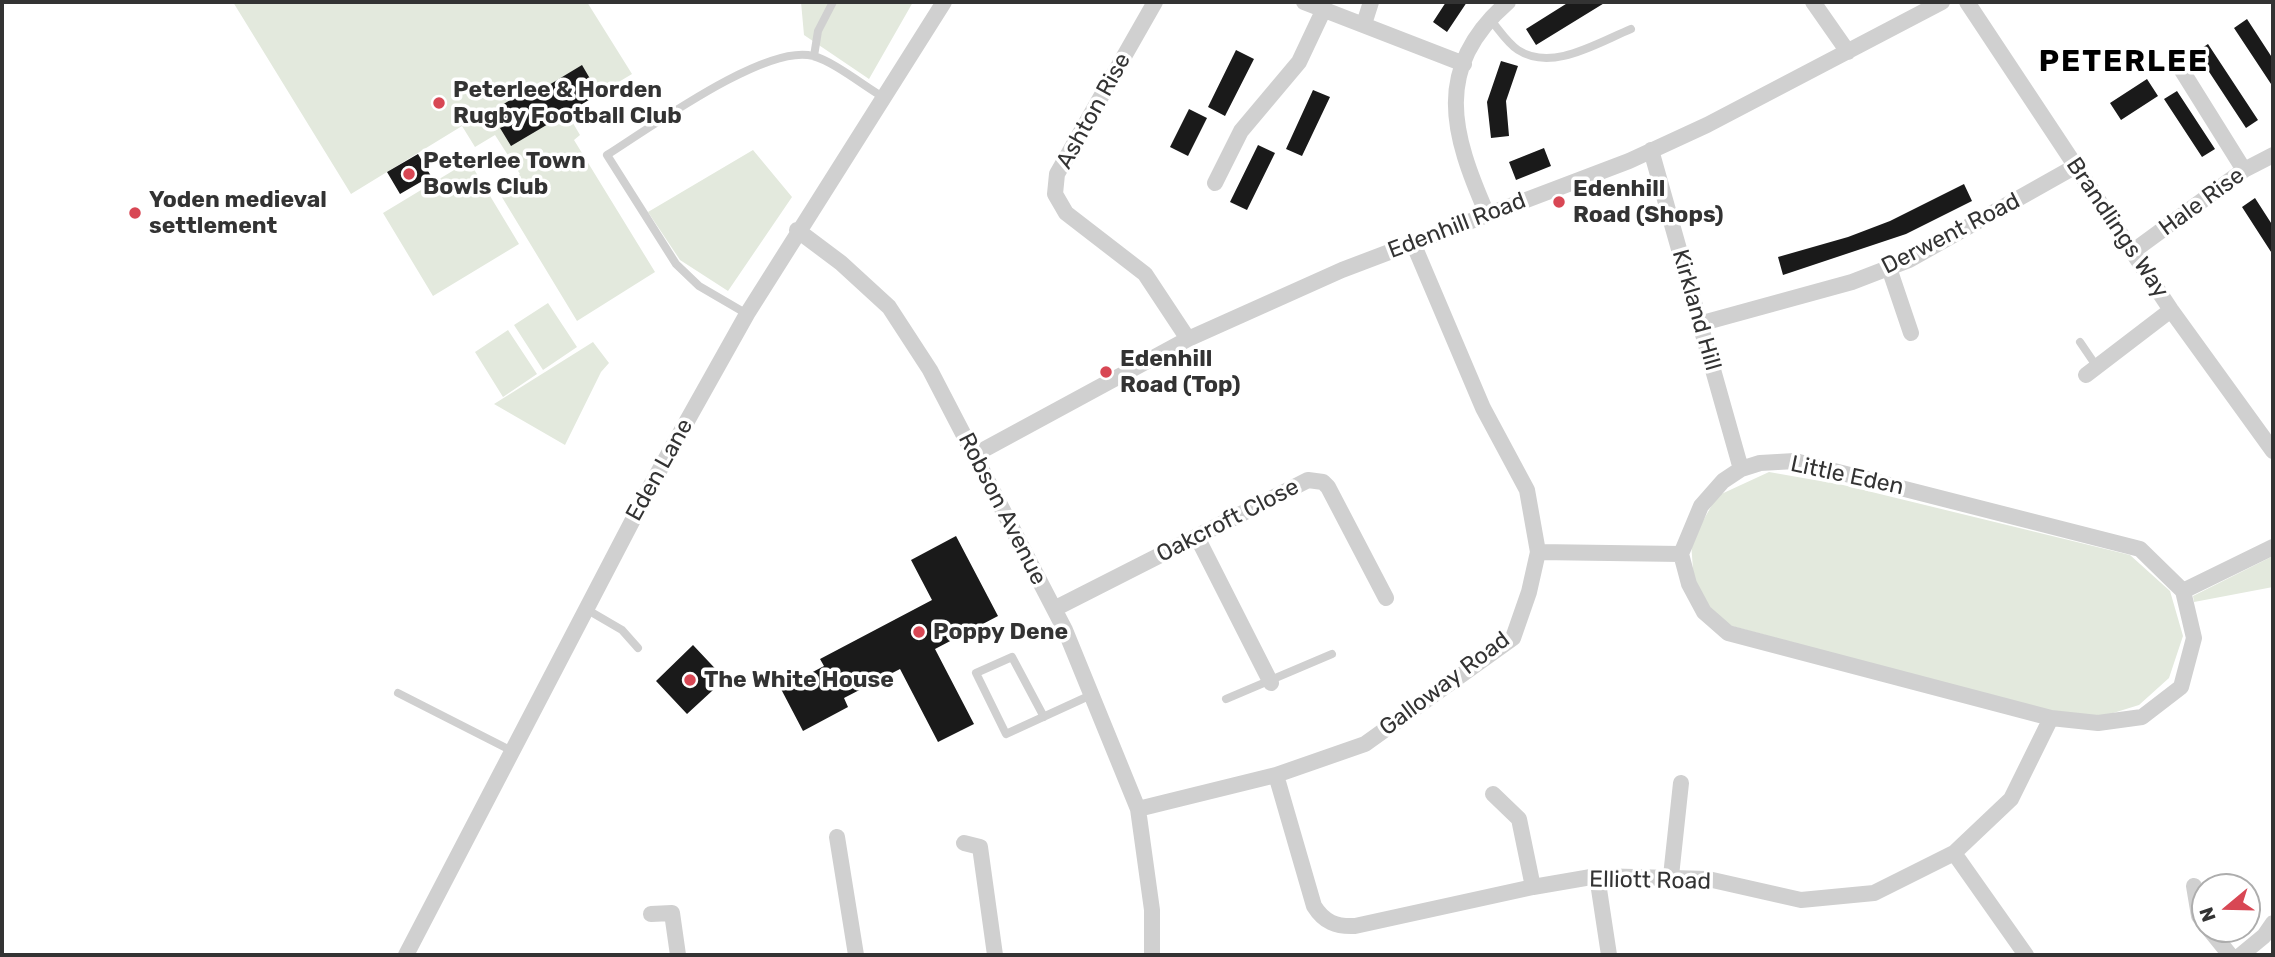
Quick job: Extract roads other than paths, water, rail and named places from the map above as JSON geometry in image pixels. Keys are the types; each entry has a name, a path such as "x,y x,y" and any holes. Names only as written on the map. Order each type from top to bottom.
{"street":[{"name":"Eden Lane","path":"406,955 586,610 747,314 797,230 944,2"},
{"name":"Ashton Rise","path":"1155,2 1057,174 1055,194 1066,213 1145,274 1188,339"},
{"path":"1304,2 1464,64"},
{"path":"1364,24 1371,2"},
{"path":"1487,215 1464,161 1455,124 1456,95 1473,40 1489,18 1508,2"},
{"path":"1813,2 1848,52"},
{"name":"Edenhill Road","path":"974,455 1188,339 1342,270 1651,150 1942,2"},
{"name":"Brandlings Way","path":"1967,2 2171,310 2273,451"},
{"path":"1215,183 1241,131 1299,62 1324,9"},
{"path":"2176,61 2244,170"},
{"name":"Kirkland Hill","path":"1651,150 1741,469"},
{"name":"Hale Rise","path":"2132,252 2244,170 2273,155"},
{"name":"Derwent Road","path":"1699,324 1852,282 1909,260 2076,166"},
{"name":"Robson Avenue","path":"797,230 841,263 889,307 930,370 1054,609 1138,809 1152,910 1152,955"},
{"name":"Galloway Road","path":"1138,809 1276,775 1365,744 1513,638 1530,592 1538,552 1527,490 1483,408 1413,243"},
{"path":"1889,268 1911,332"},
{"path":"2092,371 2171,310"},
{"name":"Little Eden","path":"1681,554 1700,506 1723,481 1741,469 1760,463 1795,461 2140,549 2183,591"},
{"name":"Oakcroft Close","path":"1054,609 1308,480 1323,481 1386,598"},
{"path":"1197,537 1271,682"},
{"path":"1538,552 1681,554 1689,584 1704,612 1728,633 2051,718 2098,723 2142,717 2181,687 2194,638 2183,591 2273,547"},
{"name":"Elliott Road","path":"1276,775 1314,906 1325,920 1334,925 1355,926 1533,887 1597,876 1709,879 1801,900 1874,892 1954,853 2011,799 2051,718"},
{"path":"1671,876 1681,783"},
{"path":"1493,794 1519,820 1533,887"},
{"path":"837,837 856,955"},
{"path":"964,843 980,847 995,955"},
{"path":"1954,853 2026,955"},
{"path":"1597,876 1609,955"},
{"path":"651,914 672,913 678,955"},
{"path":"2241,955 2270,934"}],"lane":[{"path":"814,56 818,31 833,2"},
{"path":"1489,18 1517,49 1538,60 1555,59 1631,30"},
{"path":"747,314 699,286 676,264 607,155 743,71 791,54 814,56 883,97"},
{"path":"2080,342 2092,371"},
{"path":"586,610 622,630 638,648"},
{"path":"1226,699 1332,654"},
{"path":"1044,717 1012,657 976,673 1006,734 1044,717 1091,695"},
{"path":"398,693 512,751"}],"place":[{"name":"Peterlee & Horden Rugby Football Club","path":"439,103"},
{"name":"Peterlee Town Bowls Club","path":"409,174"},
{"name":"Edenhill Road (Shops)","path":"1559,202"},
{"name":"Yoden medieval settlement","path":"135,213"},
{"name":"Edenhill Road (Top)","path":"1106,372"},
{"name":"Poppy Dene","path":"919,632"},
{"name":"The White House","path":"690,680"}],"district":[{"name":"PETERLEE","path":"2124,62"}]}
